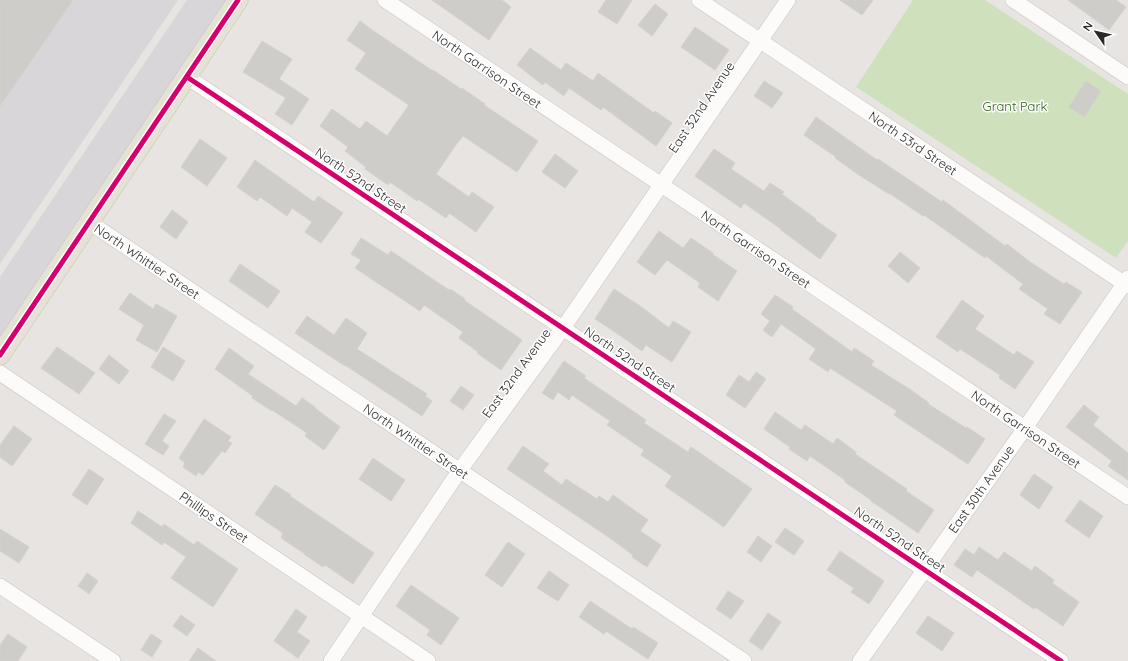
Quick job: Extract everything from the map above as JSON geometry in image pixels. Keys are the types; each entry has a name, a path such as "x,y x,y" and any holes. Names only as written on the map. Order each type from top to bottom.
{"main road":[{"path":"0,354 238,0"}],"street":[{"name":"North Garrison Street","path":"385,0 1128,497"},
{"name":"North 53rd Street","path":"699,0 1127,282"},
{"name":"East 32nd Avenue","path":"332,661 460,470 563,328 788,0"},
{"path":"1012,0 1128,77"},
{"name":"North 52nd Street","path":"187,77 1061,661"},
{"name":"North Whittier Street","path":"89,222 744,661"},
{"name":"East 30th Avenue","path":"860,661 1127,282"},
{"name":"Phillips Street","path":"0,373 428,661"},
{"path":"0,586 113,661"}],"shaded area":[{"path":"0,0 178,0 0,264"},
{"path":"187,0 228,0 0,339 0,277"}],"green space":[{"name":"Grant Park","path":"913,0 985,0 1128,94 1128,241 1116,258 856,87"}],"building":[{"path":"0,0 73,0 0,106"},
{"path":"432,0 502,0 511,7 489,40"},
{"path":"606,0 632,0 617,24 598,12"},
{"path":"840,0 873,0 862,15"},
{"path":"1068,0 1116,0 1126,7 1109,30"},
{"path":"655,4 668,14 652,36 638,25"},
{"path":"360,21 433,71 461,89 462,88 485,104 484,105 538,141 517,172 463,136 455,146 436,174 469,197 472,192 494,207 476,232 449,213 446,218 418,199 417,201 390,182 388,185 365,169 366,167 345,151 348,147 320,126 332,109 360,129 366,121 387,136 409,105 355,69 366,53 347,40"},
{"path":"695,27 729,50 715,70 681,47"},
{"path":"262,41 292,59 279,79 309,99 292,125 275,114 286,98 243,72"},
{"path":"530,48 561,70 566,63 593,81 598,73 654,113 655,111 672,123 656,146 603,107 601,110 569,88 564,96 545,82 543,85 517,65"},
{"path":"764,81 783,93 772,108 754,96"},
{"path":"1086,81 1101,91 1084,117 1069,107"},
{"path":"816,117 877,160 878,159 942,202 943,200 1005,246 1007,244 1030,262 1064,284 1066,282 1082,292 1060,324 1044,314 1048,309 1019,289 1023,284 986,256 985,258 924,215 923,216 859,175 804,135"},
{"path":"200,139 227,158 207,186 181,167"},
{"path":"714,149 735,163 731,169 764,191 770,183 784,192 782,194 816,219 815,220 837,235 820,259 744,203 741,208 695,176"},
{"path":"555,154 578,171 565,188 542,172"},
{"path":"255,160 314,202 318,196 343,213 321,243 305,232 312,222 292,208 287,216 260,197 257,201 237,187"},
{"path":"172,210 188,222 176,239 160,227"},
{"path":"659,231 683,248 691,238 737,271 718,301 698,287 700,283 667,260 655,275 637,262"},
{"path":"361,238 388,255 391,251 465,299 464,300 522,340 501,370 459,338 463,332 424,305 420,311 355,268 361,260 351,254"},
{"path":"900,252 920,268 908,283 888,266"},
{"path":"240,264 280,291 268,308 229,281"},
{"path":"614,289 669,328 673,321 691,332 672,362 646,345 642,351 595,319"},
{"path":"130,293 153,309 156,304 177,316 157,352 136,340 144,325 119,309"},
{"path":"775,295 852,352 854,348 874,361 871,365 911,390 929,403 928,404 985,439 968,464 894,415 897,411 830,368 828,372 809,359 816,349 781,324 772,337 763,330 770,321 761,314"},
{"path":"962,300 984,316 975,329 1014,355 1017,351 1034,362 1015,389 999,378 1000,375 960,349 958,352 936,337"},
{"path":"307,316 334,335 346,318 367,333 357,349 427,394 425,396 432,401 422,416 295,333"},
{"path":"57,347 95,373 79,394 41,368"},
{"path":"163,347 185,361 173,381 151,367"},
{"path":"229,348 254,366 248,374 296,406 302,398 340,427 324,450 305,436 307,433 252,398 253,396 215,369"},
{"path":"109,355 129,371 119,384 99,369"},
{"path":"564,361 586,376 584,378 646,420 644,423 688,452 691,447 752,489 724,527 665,486 672,476 641,455 644,450 607,425 610,421 572,395 569,400 558,392 553,400 542,393"},
{"path":"756,372 766,379 745,408 726,395 739,375 749,382"},
{"path":"461,386 474,395 463,410 450,401"},
{"path":"1084,405 1099,417 1093,425 1128,453 1128,480 1108,466 1112,461 1066,427"},
{"path":"775,412 801,430 805,425 833,444 837,438 856,452 855,454 907,489 906,491 934,510 918,533 871,501 845,482 845,480 810,456 807,461 764,429"},
{"path":"164,414 176,421 162,441 169,446 163,455 145,444"},
{"path":"204,419 231,437 228,441 232,443 225,453 222,451 203,475 198,472 196,476 183,467 185,463 179,458"},
{"path":"14,426 32,439 12,466 0,457 0,445"},
{"path":"523,446 549,464 543,471 562,485 566,479 597,499 599,496 608,502 613,495 648,520 640,531 661,545 647,567 632,557 633,555 607,536 507,469"},
{"path":"373,458 405,480 391,501 359,479"},
{"path":"89,469 104,479 87,505 72,495"},
{"path":"1034,474 1053,487 1039,509 1020,495"},
{"path":"275,485 374,553 353,584 325,565 323,567 281,538 283,533 255,514"},
{"path":"1080,500 1103,516 1089,538 1065,521"},
{"path":"138,511 162,527 164,524 194,545 197,541 238,569 213,607 171,578 186,557 164,542 162,545 131,523"},
{"path":"785,528 804,541 794,555 775,542"},
{"path":"0,529 29,547 19,563 0,551"},
{"path":"758,536 772,546 761,562 747,552"},
{"path":"508,542 525,554 502,587 485,575"},
{"path":"979,547 998,560 1004,552 1032,571 1035,566 1054,580 1052,583 1079,602 1063,626 1035,607 1034,609 977,570 972,577 954,565 965,549 974,555"},
{"path":"840,551 884,581 869,604 851,592 854,588 827,570"},
{"path":"549,571 569,585 558,601 537,588"},
{"path":"87,573 98,581 89,594 78,586"},
{"path":"411,585 459,618 441,645 427,635 430,630 396,606"},
{"path":"728,591 744,601 731,619 716,609"},
{"path":"590,601 632,629 633,627 658,643 648,659 606,631 604,634 579,617"},
{"path":"296,609 307,617 297,632 310,641 298,658 274,641"},
{"path":"768,613 781,622 762,650 749,641"},
{"path":"181,615 195,625 187,636 173,626"},
{"path":"928,616 954,633 942,651 916,633"},
{"path":"8,634 27,647 18,661 0,661 0,645"},
{"path":"151,634 162,641 152,657 141,650"},
{"path":"198,648 216,661 189,661"}],"cycle path":[{"path":"0,355 238,0"},
{"path":"187,77 1061,661"}]}
